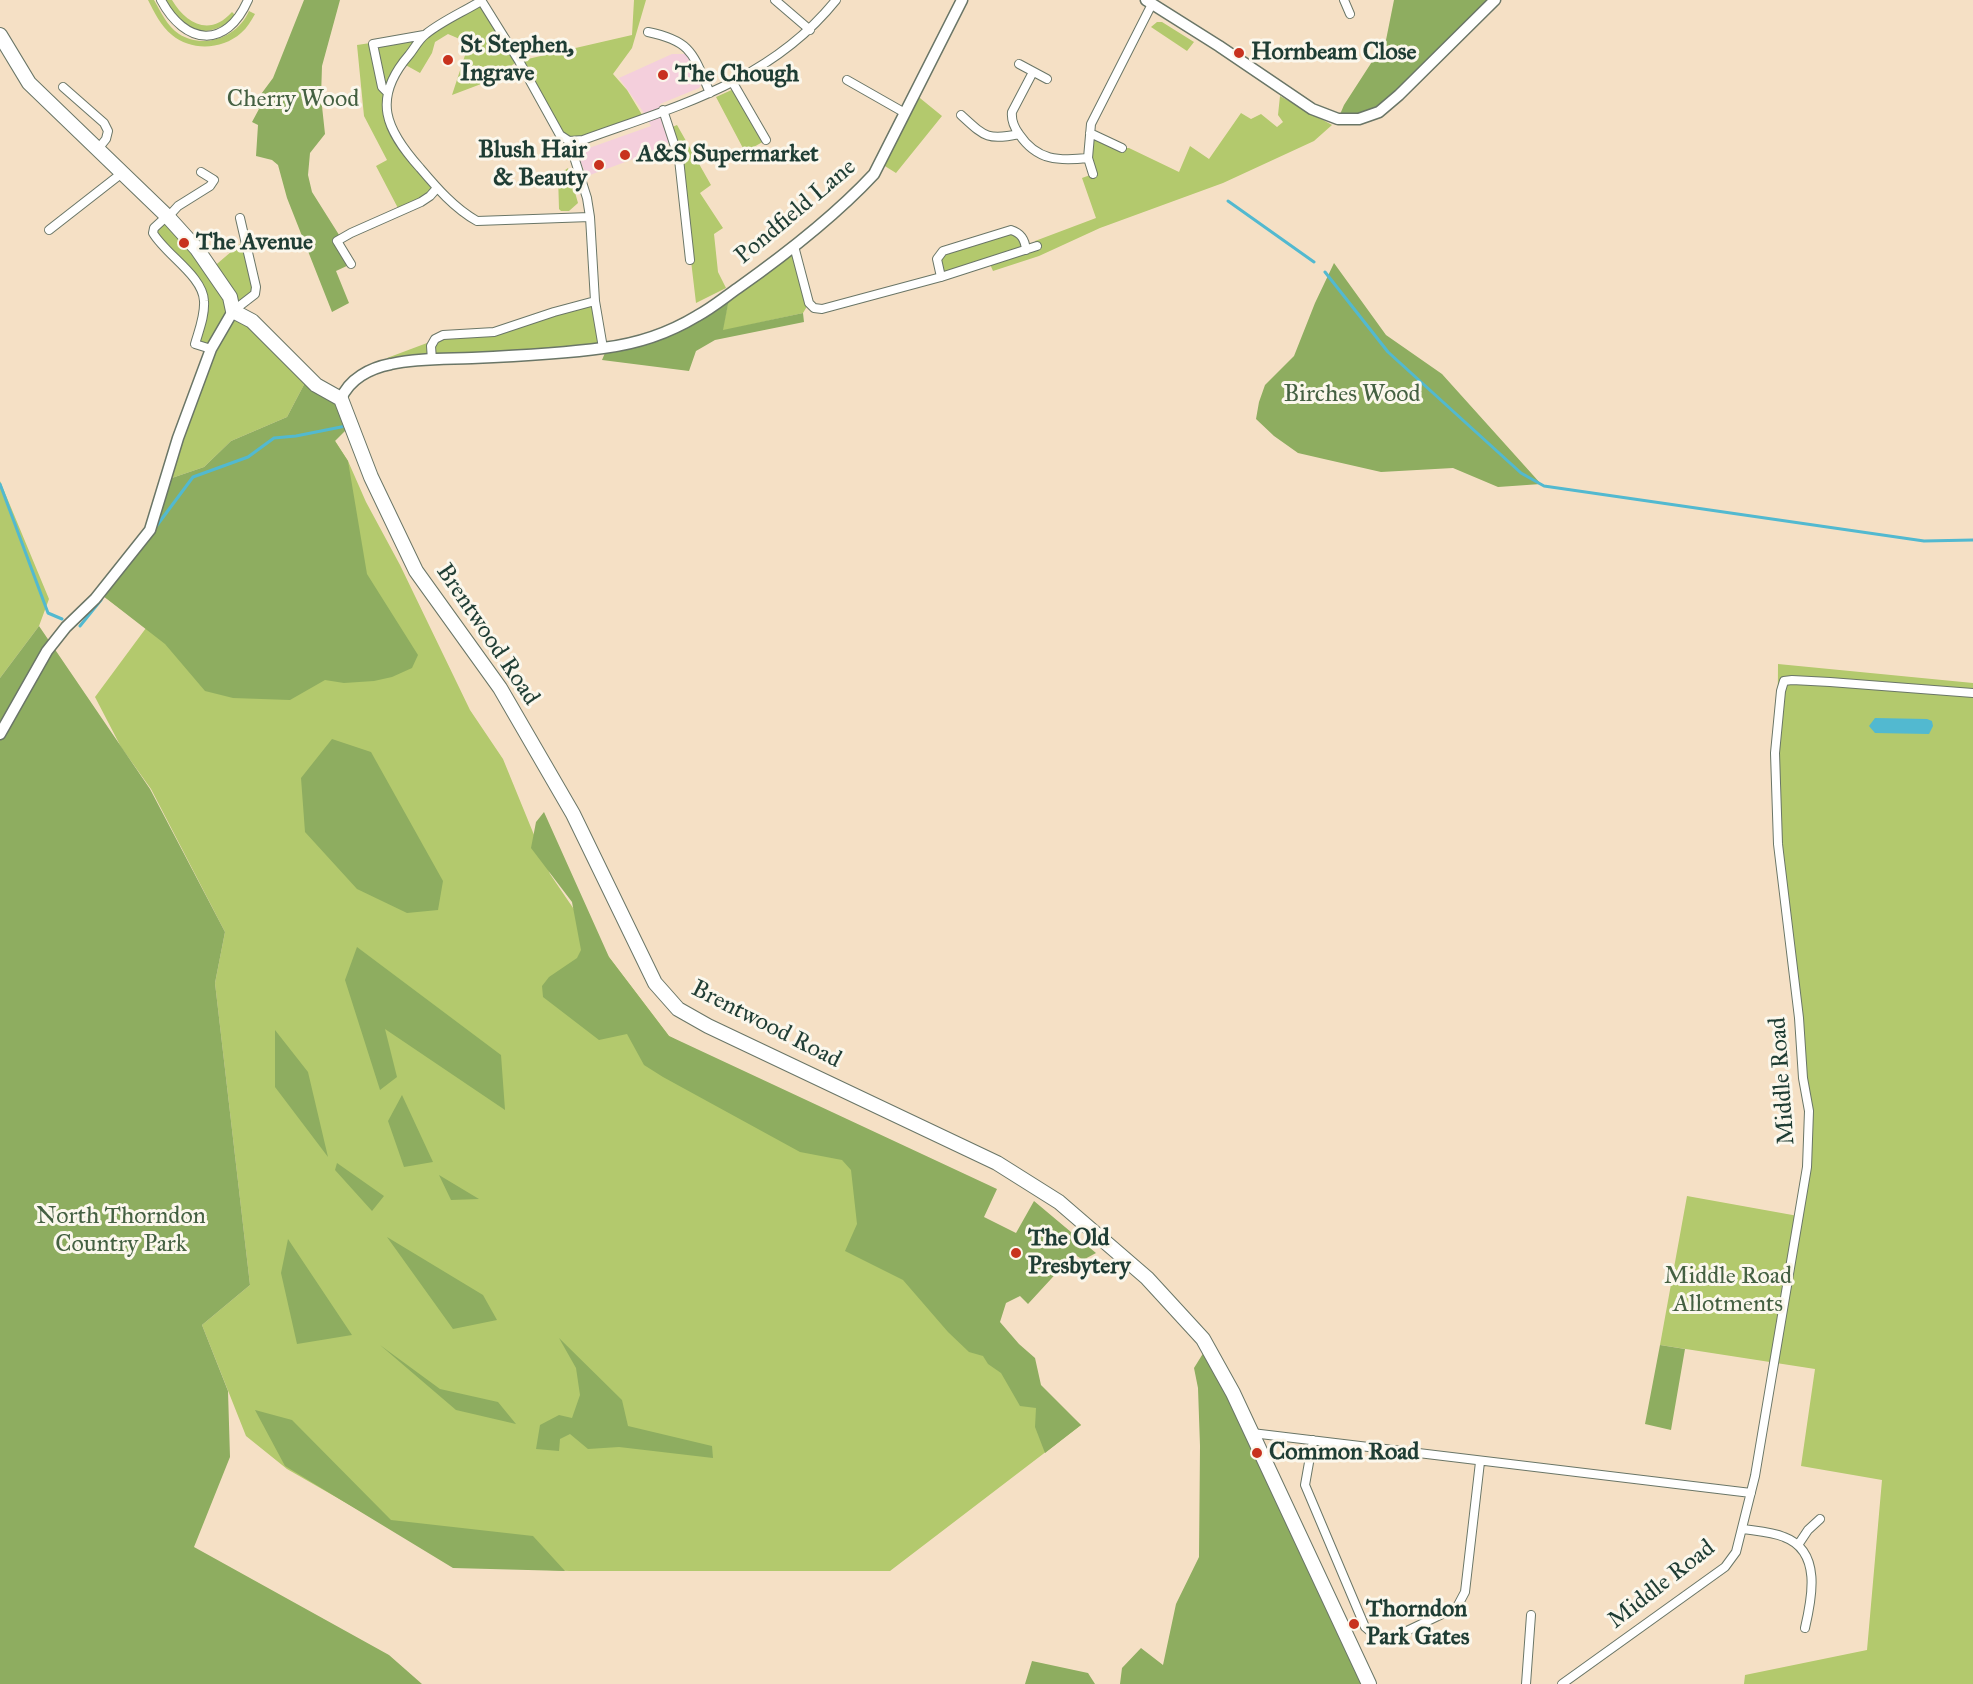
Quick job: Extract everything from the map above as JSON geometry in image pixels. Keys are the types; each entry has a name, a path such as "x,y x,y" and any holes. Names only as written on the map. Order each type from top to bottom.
{"main road":[{"path":"0,35 29,83 167,216 197,249 230,297 234,311 252,321 316,385 341,399"},
{"name":"Brentwood Road","path":"341,399 371,477 416,571 500,688 573,814 655,982 678,1009 708,1026 997,1162 1059,1202 1147,1278 1203,1339 1252,1433 1369,1684"}],"street":[{"path":"161,0 179,26 194,33 210,35 233,26 248,0"},
{"path":"775,0 810,30"},
{"path":"387,92 382,87 373,44 424,35 481,1 519,61 560,135 569,141 583,140 733,83 782,53 810,30 836,0"},
{"name":"Pondfield Lane","path":"341,399 349,385 364,374 390,364 520,356 624,345 659,335 698,316 794,246 874,174 962,0"},
{"path":"1344,0 1350,14"},
{"path":"1093,174 1089,158 1090,133 1095,116 1149,2 1219,46 1312,110 1338,119 1359,119 1379,112 1400,95 1495,0"},
{"path":"648,32 669,36 681,42 690,51 710,93"},
{"path":"424,35 402,63 387,92 385,105 400,144 437,188 464,213 477,220 590,217"},
{"path":"1019,64 1047,79"},
{"path":"1034,72 1012,112 1011,119 1019,134 1035,153 1060,159 1089,158"},
{"path":"847,80 905,113"},
{"path":"733,83 766,140"},
{"path":"63,87 104,123 108,131 106,139 98,149"},
{"path":"663,110 679,159 690,260"},
{"path":"961,115 979,132 990,137 1003,138 1019,134"},
{"path":"1090,133 1122,148"},
{"path":"569,141 590,217 595,301 603,348"},
{"path":"201,172 214,180 210,186 178,206 154,228 153,233 200,286 204,300 203,314 195,344 211,349"},
{"path":"49,230 122,173"},
{"path":"351,264 337,241 421,202 437,188"},
{"path":"0,734 47,651 66,627 94,599 150,530 178,438 211,349 234,311 255,294 256,287 240,218"},
{"path":"941,277 937,259 942,251 1011,230 1021,235 1026,250"},
{"path":"794,246 809,308 822,309 941,277 1036,246"},
{"path":"432,360 431,346 435,339 443,335 494,332 595,301"},
{"name":"Middle Road","path":"1562,1684 1725,1567 1736,1552 1755,1476 1807,1167 1809,1111 1778,844 1775,753 1784,681 1973,693"},
{"path":"1252,1433 1751,1493"},
{"path":"1313,1440 1305,1485 1365,1627 1379,1639 1390,1639 1457,1606 1465,1592 1480,1462"},
{"path":"1798,1545 1808,1530 1820,1519"},
{"path":"1743,1529 1785,1537 1798,1545 1806,1556 1812,1570 1810,1605 1805,1628"},
{"path":"1526,1684 1531,1615"}],"shaded area":[{"path":"672,54 687,54 703,82 699,88 660,104 663,126 668,132 669,142 666,147 590,175 584,170 580,161 583,152 651,126 619,78"}],"green space":[{"path":"148,0 154,0 175,31 189,39 199,41 209,41 229,34 244,20 249,11 255,14 245,29 233,39 216,45 197,46 172,35 158,19"},
{"path":"166,0 172,0 184,16 191,21 207,26 224,20 232,12 236,16 224,26 201,31 179,21"},
{"name":"Cherry Wood","path":"304,0 340,0 322,66 321,97 325,134 310,153 308,175 312,192 341,238 351,264 336,271 349,303 332,312 287,198 278,165 272,160 256,156 258,125 252,122 259,109 253,105 273,78"},
{"path":"634,0 646,0 632,48 613,74 627,90 644,118 569,141 518,61 489,81 452,95 469,43 448,34 435,42 432,53 420,73 402,63 385,106 400,144 437,188 400,212 376,166 387,160 364,116 357,45 424,35 481,1 519,61 632,35"},
{"path":"1394,0 1495,0 1379,112 1338,119 1344,105 1386,40"},
{"path":"1157,22 1162,22 1194,42 1187,51 1151,27"},
{"path":"736,88 766,140 745,152 716,97"},
{"path":"915,94 942,116 896,173 880,163"},
{"path":"1280,96 1332,125 1314,141 1223,183 1100,228 1039,256 993,271 989,262 941,277 938,267 943,251 1017,232 1026,249 1036,246 1035,241 1096,218 1082,178 1093,174 1090,133 1122,148 1129,148 1179,172 1190,146 1209,159 1241,113 1251,119 1261,114 1277,127 1283,122 1278,115"},
{"path":"677,125 711,185 700,193 723,228 714,234 718,272 726,288 696,303 679,159 670,128"},
{"path":"568,168 578,203 569,211 561,211 559,209 558,175"},
{"path":"167,216 211,269 246,239 256,287 234,310 308,377 287,417 231,441 204,467 166,480 211,349 195,344 203,314 200,286 157,240 154,228"},
{"path":"794,246 809,303 803,313 722,331 730,294"},
{"name":"Birches Wood","path":"1334,263 1386,335 1442,374 1541,484 1498,487 1453,468 1381,472 1298,453 1274,436 1256,419 1265,385 1294,356"},
{"path":"730,294 723,330 803,313 804,322 715,340 696,351 689,371 602,360 607,348 639,342"},
{"path":"595,301 603,348 390,364 387,358 435,340 480,334"},
{"path":"308,377 341,399 351,425 335,441 348,461 367,574 418,655 412,668 392,677 344,683 325,680 290,700 233,698 205,691 165,644 98,592 154,517 166,480 204,467 231,441 287,417"},
{"path":"328,430 348,461 366,502 400,565 470,710 503,759 550,874 586,927 669,1036 860,1139 884,1248 1081,1425 890,1571 570,1571 456,1566 287,1469 246,1436 202,1325 250,1285 215,983 225,932 151,789 121,747 95,697 146,628 98,592"},
{"path":"0,481 49,599 39,626 0,678"},
{"name":"North Thorndon Country Park","path":"39,626 150,789 225,932 215,983 250,1285 202,1325 228,1391 230,1457 194,1547 389,1655 422,1684 0,1684 0,678"},
{"name":"Middle Road Allotments","path":"1778,664 1973,683 1973,1684 1744,1684 1745,1675 1867,1650 1882,1480 1801,1466 1815,1369 1660,1345 1687,1196 1798,1216 1809,1111 1777,818"},
{"path":"332,739 371,752 443,881 438,910 407,913 357,889 305,832 301,778"},
{"path":"544,812 609,957 669,1036 997,1189 984,1217 1016,1233 1034,1201 1096,1253 1083,1260 1074,1254 1028,1304 1020,1296 1006,1303 1000,1322 1035,1358 1041,1385 1081,1425 1045,1453 1035,1427 1036,1408 1020,1406 1001,1373 988,1364 983,1356 969,1352 948,1332 903,1280 845,1251 857,1224 851,1170 842,1160 800,1152 644,1065 627,1034 599,1040 543,997 542,986 549,977 577,958 581,950 572,902 531,848 536,822"},
{"path":"357,947 501,1055 505,1110 385,1029 397,1077 380,1090 345,980"},
{"path":"275,1030 308,1072 328,1157 275,1087"},
{"path":"402,1095 433,1162 404,1167 388,1121"},
{"path":"337,1163 384,1196 372,1211 335,1170"},
{"path":"439,1175 479,1199 451,1200"},
{"path":"387,1237 483,1295 497,1320 453,1329"},
{"path":"288,1239 352,1335 297,1344 281,1273"},
{"path":"559,1338 622,1400 628,1426 712,1446 713,1458 619,1447 588,1449 570,1434 560,1439 559,1451 536,1449 540,1425 559,1415 572,1418 580,1395 576,1368"},
{"path":"380,1345 440,1389 498,1402 516,1424 456,1410"},
{"path":"1660,1345 1685,1349 1671,1430 1645,1424"},
{"path":"1207,1347 1369,1684 1120,1684 1122,1668 1141,1648 1163,1665 1176,1604 1199,1557 1200,1446 1198,1388 1194,1368"},
{"path":"255,1410 292,1420 391,1520 533,1536 565,1571 453,1568 285,1466"},
{"path":"1032,1661 1088,1673 1095,1684 1025,1684"}],"water":[{"path":"1875,718 1927,719 1932,721 1933,726 1929,734 1875,733 1869,726"}],"waterway":[{"path":"1228,201 1314,262"},
{"path":"1325,272 1388,352 1521,473 1544,486 1924,541 1973,540"},
{"path":"155,528 193,477 248,457 274,438 346,426"},
{"path":"0,484 48,613 62,619"},
{"path":"80,626 101,600"}],"place":[{"name":"Hornbeam Close","path":"1239,53"},
{"name":"St Stephen, Ingrave","path":"448,60"},
{"name":"The Chough","path":"663,75"},
{"name":"A&S Supermarket","path":"625,155"},
{"name":"Blush Hair & Beauty","path":"599,165"},
{"name":"The Avenue","path":"184,243"},
{"name":"The Old Presbytery","path":"1016,1253"},
{"name":"Common Road","path":"1257,1453"},
{"name":"Thorndon Park Gates","path":"1354,1624"}]}
